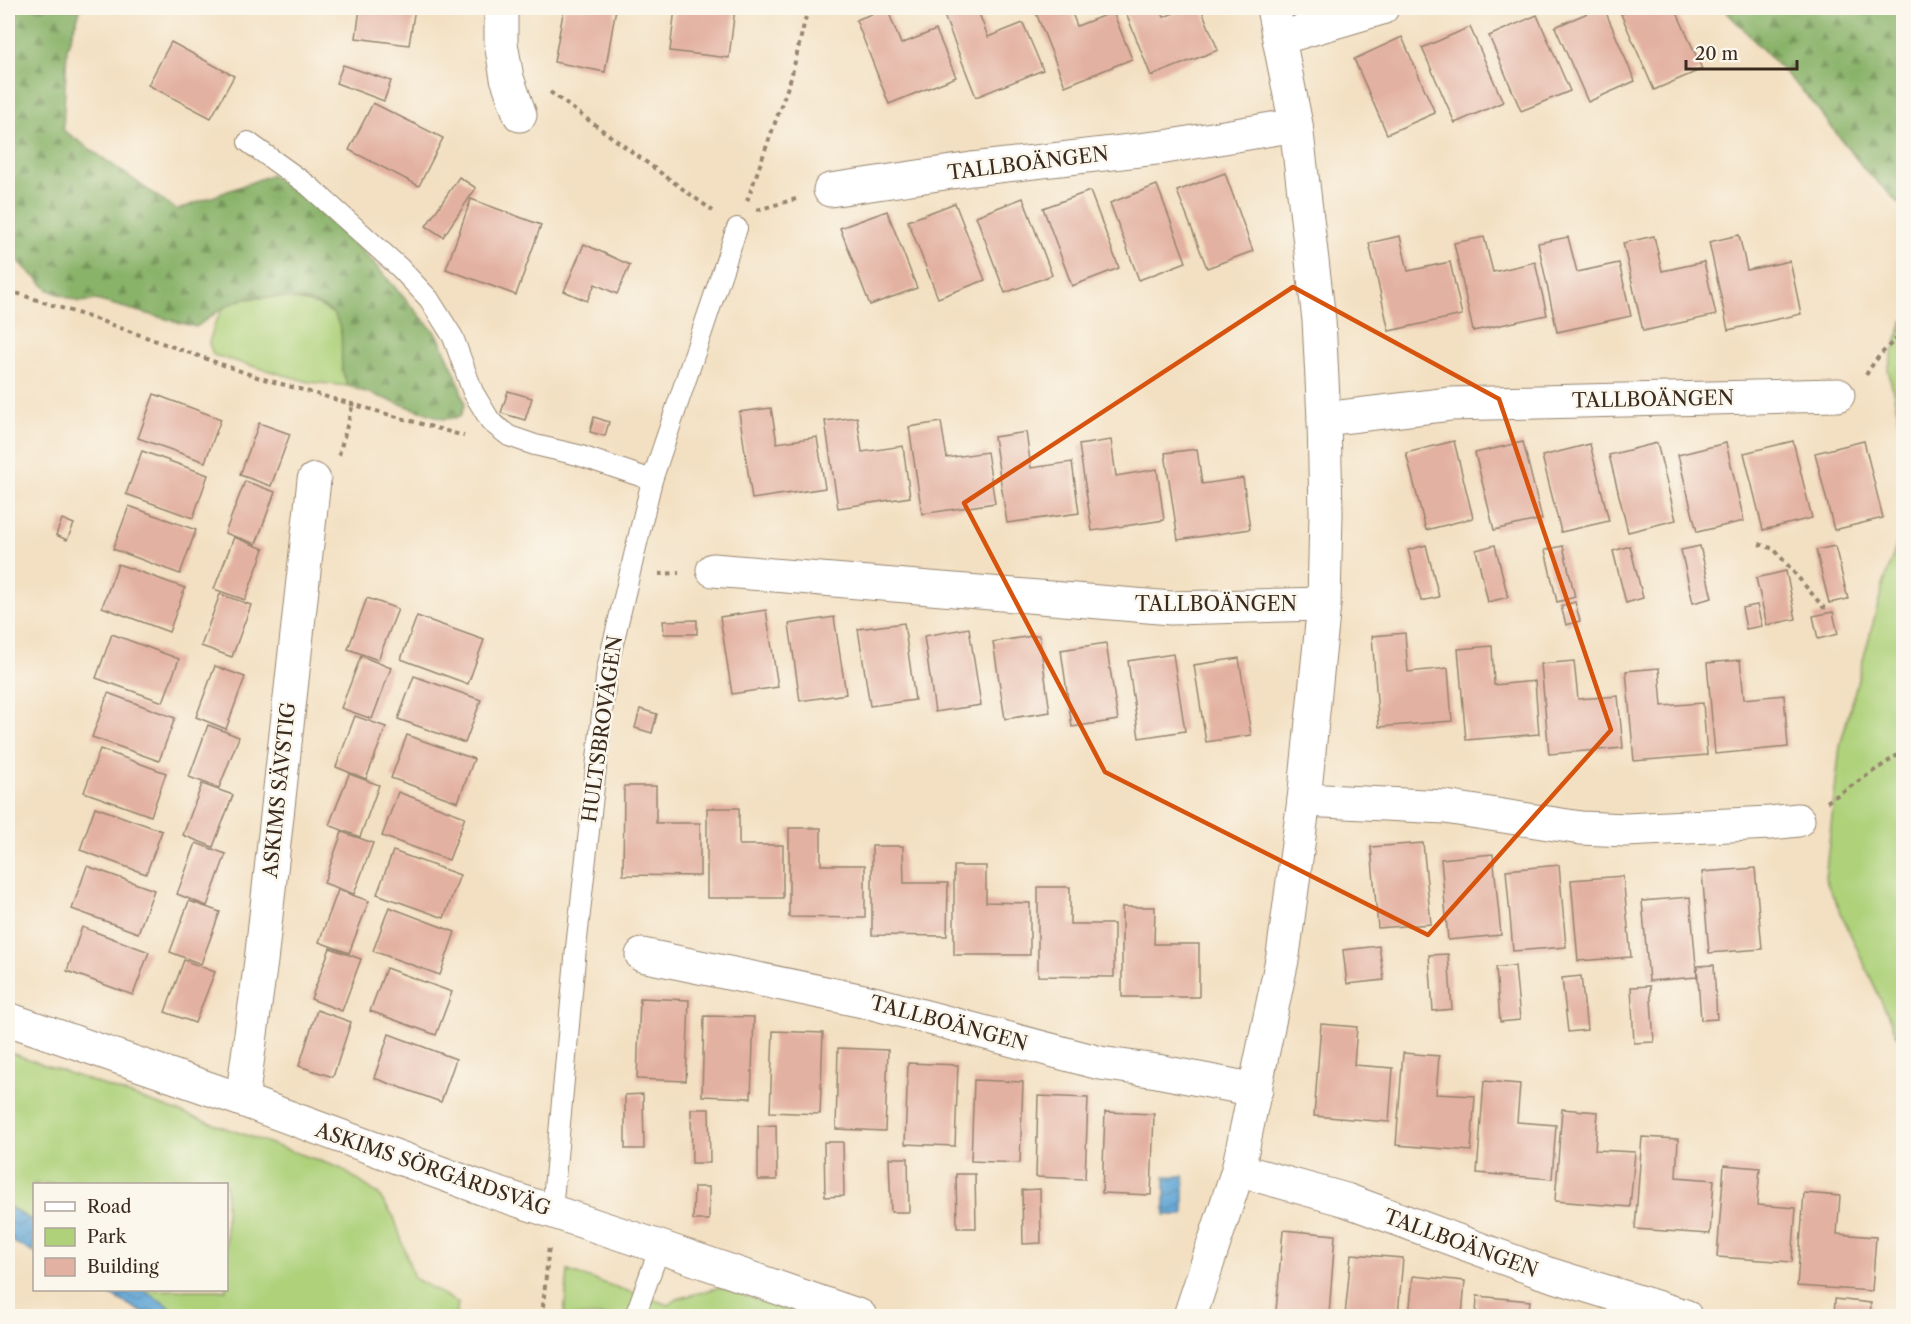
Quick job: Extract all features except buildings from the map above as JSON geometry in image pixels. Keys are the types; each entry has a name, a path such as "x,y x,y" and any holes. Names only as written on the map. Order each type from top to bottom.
{"street":[{"path":"501,8 502,51 507,78 520,116"},
{"name":"TALLBOÄNGEN","path":"1190,1317 1238,1170 1283,955 1304,800 1324,604 1326,513 1319,320 1296,124 1276,23 1382,8"},
{"name":"TALLBOÄNGEN","path":"830,190 972,169 1165,147 1296,124"},
{"name":"TALLBOÄNGEN","path":"1324,419 1450,404 1838,394"},
{"name":"ASKIMS SÄVSTIG","path":"242,1100 258,981 314,480"},
{"name":"TALLBOÄNGEN","path":"713,570 1171,608 1324,604"},
{"path":"1304,800 1450,807 1581,828 1626,831 1770,824 1798,820"},
{"name":"TALLBOÄNGEN","path":"642,955 873,1003 1100,1063 1157,1071 1256,1090"},
{"name":"ASKIMS SÖRGÅRDSVÄG","path":"8,1019 242,1100 487,1190 660,1247 860,1317"},
{"name":"TALLBOÄNGEN","path":"1238,1170 1346,1200 1542,1272 1684,1317"}],"lane":[{"path":"248,142 309,186 400,268 429,299 453,337 473,392 491,422 509,436 578,455 652,480"},
{"name":"HULTSBROVÄGEN","path":"552,1211 576,948 607,669 652,480 740,221"},
{"path":"635,1317 660,1247"}],"path":[{"path":"740,221 791,78 808,8"},
{"path":"549,90 740,221"},
{"path":"740,221 830,190"},
{"path":"8,294 16,294 101,321 257,377 473,438 509,436"},
{"path":"1838,394 1864,379 1888,345 1904,333"},
{"path":"314,480 340,454 353,404"},
{"path":"1759,544 1774,549 1824,608 1824,614"},
{"path":"628,576 713,570"},
{"path":"1798,820 1904,752"},
{"path":"542,1317 552,1211"}],"highlighted area":[{"path":"1293,287 1499,399 1611,730 1428,935 1105,772 964,503"}],"green space":[{"path":"8,8 81,8 67,48 63,130 177,210 271,175 302,195 368,257 438,336 456,375 465,404 460,417 444,419 348,386 342,370 339,324 330,311 320,305 292,298 249,298 234,302 196,327 96,300 79,302 49,290 19,262 8,246"},
{"path":"1723,8 1893,8 1904,25 1903,207 1865,170 1810,99"},
{"path":"284,297 318,305 336,315 343,337 342,369 348,386 309,382 213,355 209,343 215,323 224,306 243,299"},
{"path":"1904,320 1903,435 1888,369"},
{"path":"1903,525 1904,1048 1825,879 1840,746 1883,586"},
{"path":"8,1052 340,1168 378,1194 394,1217 414,1278 458,1303 456,1316 183,1316 146,1291 228,1291 228,1183 33,1183 33,1221 8,1206"},
{"path":"568,1271 669,1305 677,1299 720,1287 803,1316 564,1316"}],"water":[{"path":"1165,1176 1184,1176 1184,1215 1165,1215"},
{"path":"8,1206 33,1221 33,1252 8,1239"},
{"path":"104,1291 146,1291 183,1316 149,1316"}]}
